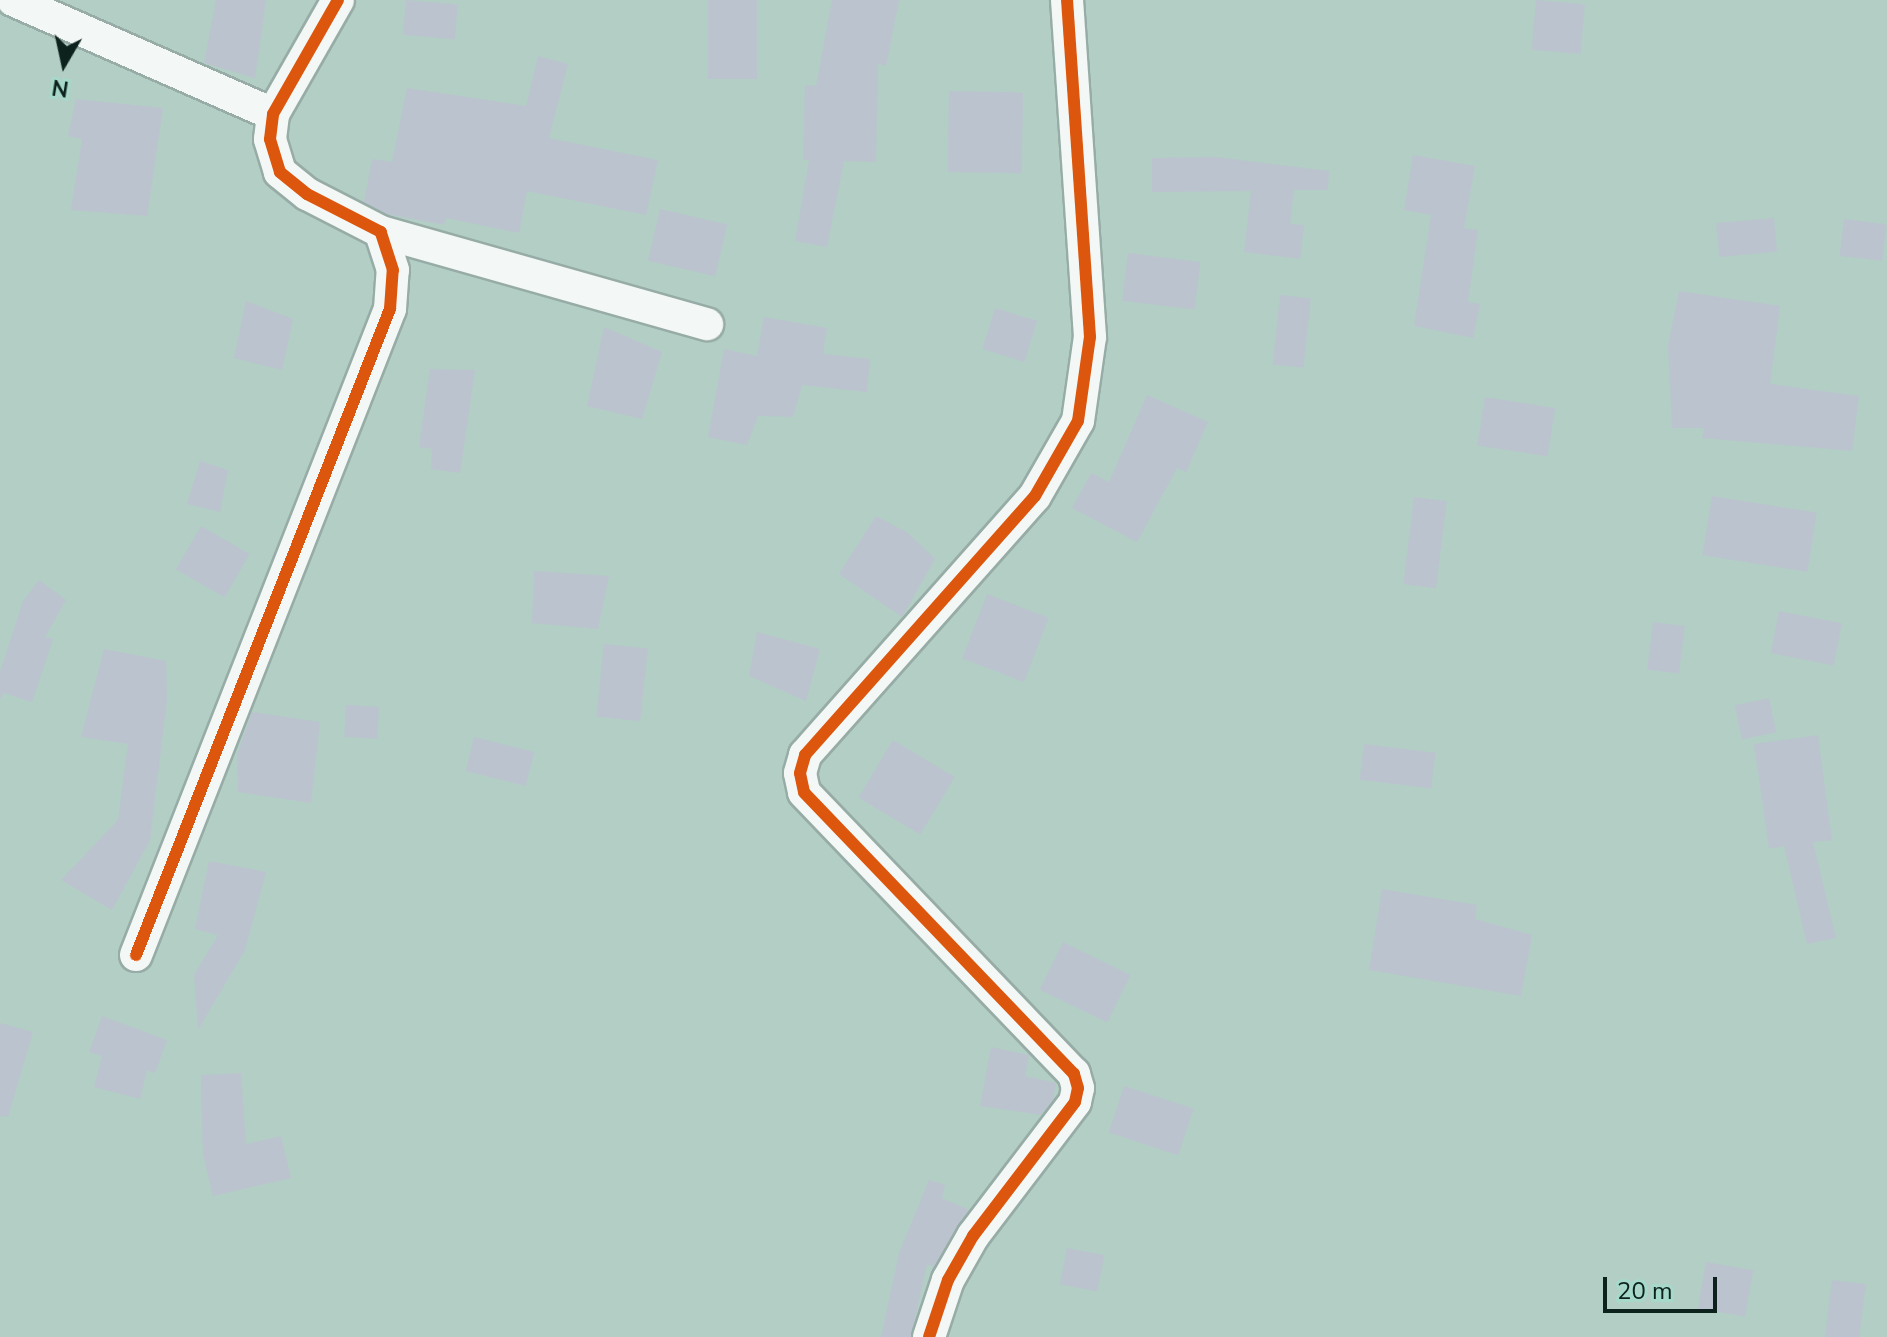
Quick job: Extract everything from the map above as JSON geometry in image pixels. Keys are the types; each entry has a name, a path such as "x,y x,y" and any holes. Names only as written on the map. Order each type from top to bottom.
{"street":[{"path":"13,0 273,114"},
{"path":"338,0 273,114 270,139 280,172 307,194 381,232 707,324"},
{"path":"929,1337 948,1280 973,1236 1075,1102 1078,1088 1074,1074 804,792 800,773 805,755 1035,496 1078,421 1090,337 1067,0"},
{"path":"136,955 390,309 393,270 381,232"}],"building":[{"path":"216,0 266,0 255,78 204,63"},
{"path":"406,0 458,5 455,39 403,35"},
{"path":"708,0 757,0 757,79 708,79"},
{"path":"832,0 899,0 886,66 878,64 876,162 844,161 827,247 795,241 809,160 803,160 805,85 816,86"},
{"path":"1536,0 1585,4 1580,54 1532,50"},
{"path":"538,56 568,64 549,138 658,160 646,215 527,191 519,233 446,218 444,225 387,214 364,202 372,159 392,162 407,88 526,106"},
{"path":"949,91 1023,92 1022,173 948,172"},
{"path":"76,99 163,108 147,216 71,210 82,139 68,136"},
{"path":"1413,155 1475,166 1464,228 1478,230 1468,302 1480,304 1473,338 1414,326 1431,215 1404,210"},
{"path":"1216,157 1329,171 1328,190 1294,190 1290,224 1304,225 1300,259 1244,252 1251,191 1152,192 1152,158"},
{"path":"660,209 727,225 715,276 648,261"},
{"path":"1774,218 1777,252 1719,257 1716,223"},
{"path":"1844,219 1887,224 1882,261 1839,256"},
{"path":"1128,253 1200,262 1195,310 1122,301"},
{"path":"1679,291 1780,306 1770,384 1859,396 1852,451 1702,438 1704,428 1672,428 1668,345"},
{"path":"1280,295 1311,298 1304,368 1273,365"},
{"path":"246,301 293,319 282,370 234,358"},
{"path":"995,308 1037,321 1025,362 982,349"},
{"path":"764,317 827,328 823,354 870,359 867,392 802,385 793,417 758,416 747,445 708,437 724,349 757,356"},
{"path":"604,327 662,352 642,419 587,406"},
{"path":"430,369 475,370 460,473 431,469 432,449 419,447"},
{"path":"1147,395 1208,422 1186,472 1177,468 1137,542 1072,508 1091,473 1109,482"},
{"path":"1485,397 1555,408 1547,457 1477,445"},
{"path":"200,461 228,470 220,512 187,504"},
{"path":"1712,496 1817,513 1807,572 1703,555"},
{"path":"1414,497 1447,501 1436,588 1403,584"},
{"path":"876,516 908,533 935,559 902,617 839,574"},
{"path":"201,526 249,554 224,597 176,569"},
{"path":"534,571 609,576 598,629 532,623"},
{"path":"39,580 66,600 45,637 53,639 32,702 4,693 0,699 0,672 23,601"},
{"path":"987,594 1049,618 1024,682 962,658"},
{"path":"1779,611 1842,623 1834,665 1771,653"},
{"path":"1653,622 1685,626 1679,674 1647,670"},
{"path":"757,632 820,649 806,701 749,676"},
{"path":"604,644 648,649 640,721 596,717"},
{"path":"104,649 166,661 167,700 150,840 112,910 61,880 118,820 128,744 81,737"},
{"path":"1769,698 1776,732 1742,740 1735,705"},
{"path":"346,705 379,707 377,739 344,737"},
{"path":"252,712 320,722 311,803 238,792 237,755"},
{"path":"1818,735 1832,840 1813,842 1836,938 1807,944 1784,846 1769,849 1754,744"},
{"path":"474,737 534,752 526,786 466,771"},
{"path":"893,740 955,777 920,835 858,797"},
{"path":"1364,744 1435,753 1431,789 1360,780"},
{"path":"209,861 266,872 245,950 198,1030 194,975 218,935 195,929"},
{"path":"1382,889 1477,905 1475,919 1532,935 1521,996 1369,970"},
{"path":"1063,942 1130,975 1107,1023 1040,990"},
{"path":"102,1016 167,1040 155,1073 147,1070 140,1099 94,1087 102,1056 89,1052"},
{"path":"0,1023 33,1032 8,1117 0,1116"},
{"path":"991,1047 1029,1055 1025,1076 1056,1083 1053,1100 1041,1115 980,1106"},
{"path":"241,1073 246,1144 281,1136 291,1178 213,1196 203,1155 201,1075"},
{"path":"1124,1086 1193,1109 1178,1155 1109,1133"},
{"path":"929,1180 945,1185 942,1198 969,1210 934,1267 927,1264 911,1337 881,1337 899,1253"},
{"path":"1067,1248 1104,1255 1097,1292 1060,1284"},
{"path":"1706,1262 1753,1270 1745,1317 1698,1308"},
{"path":"1832,1280 1866,1284 1859,1337 1825,1337"}],"cycle path":[{"path":"136,955 390,309 393,270 381,232 307,194 280,172 270,139 273,114 338,0"},
{"path":"929,1337 948,1280 973,1236 1075,1102 1078,1088 1074,1074 804,792 800,773 805,755 1035,496 1078,421 1090,337 1067,0"}]}
